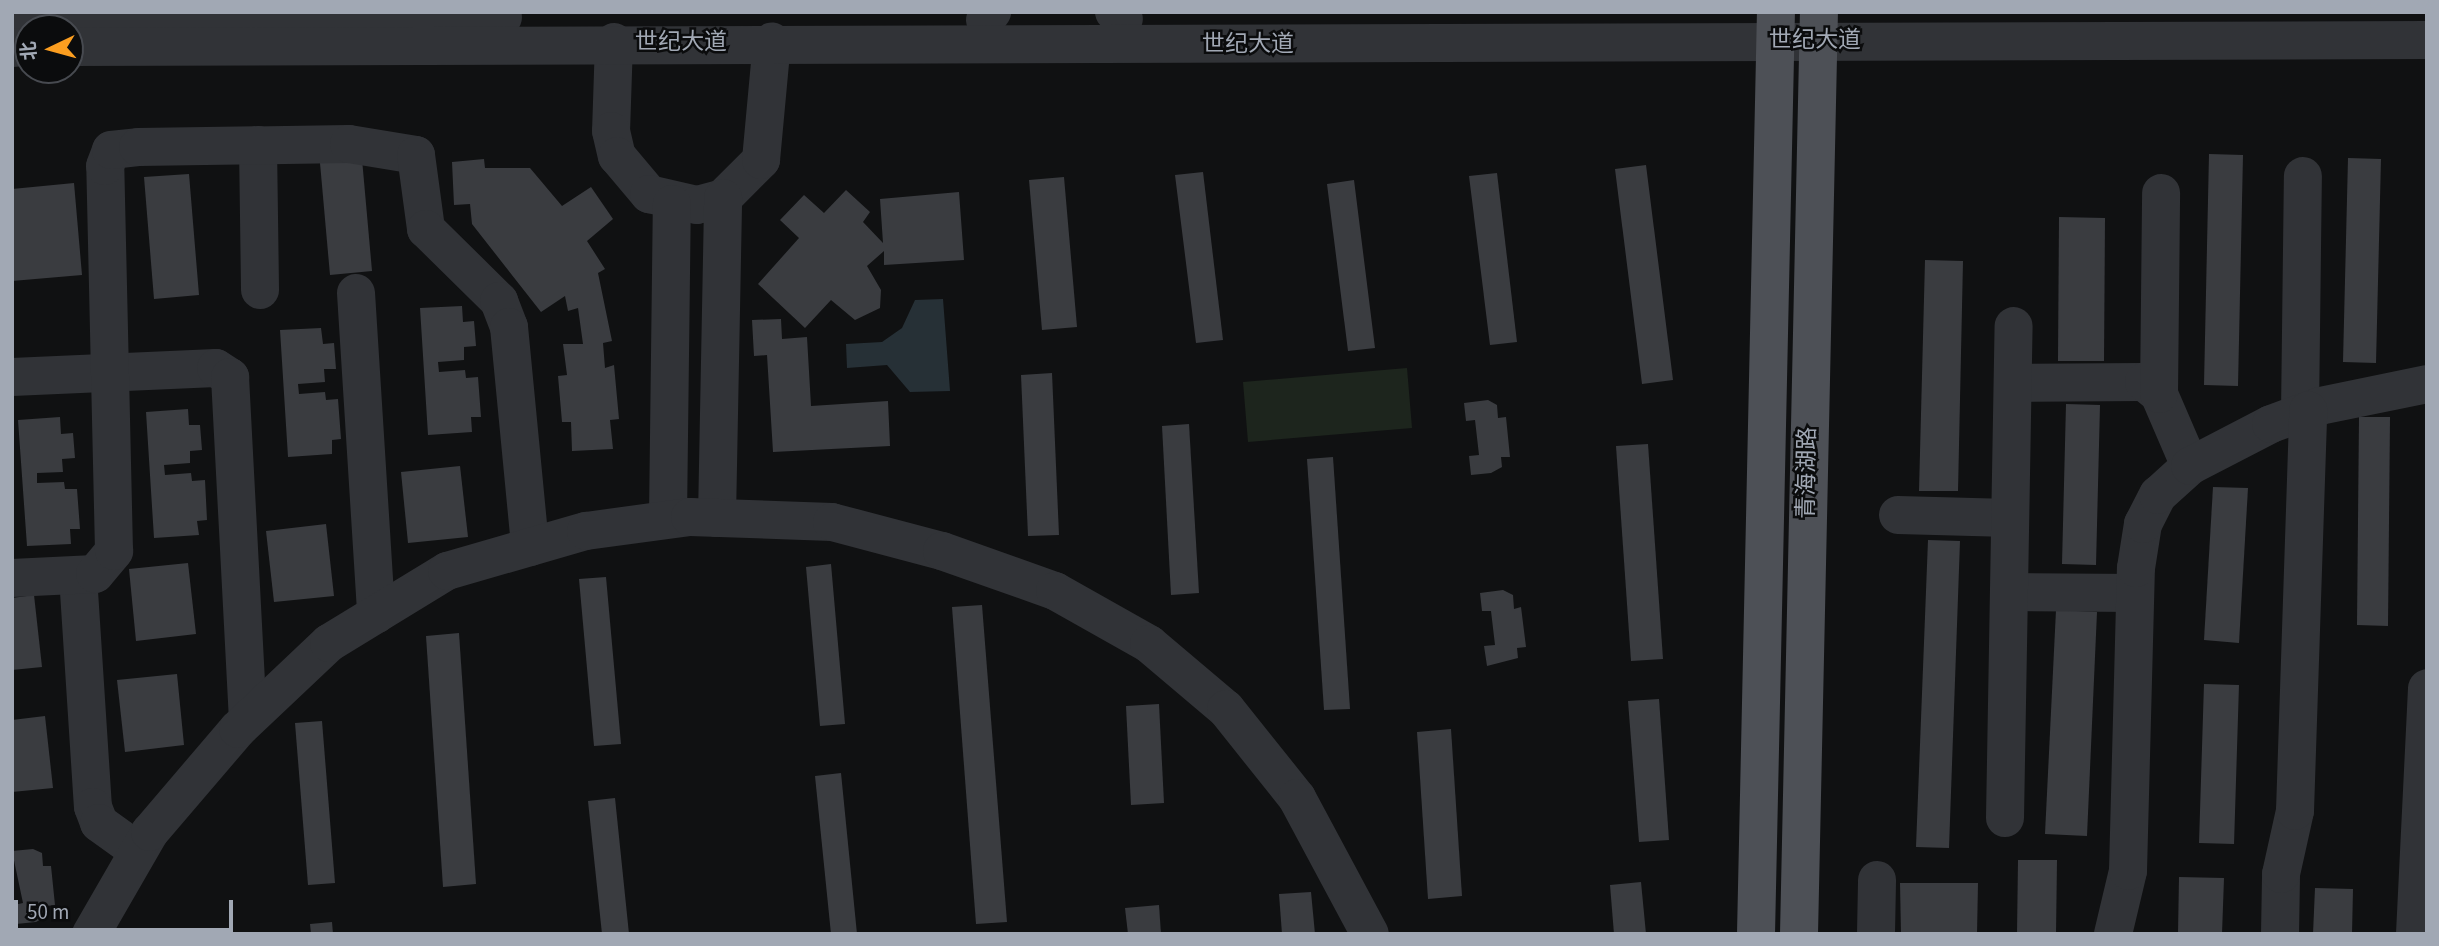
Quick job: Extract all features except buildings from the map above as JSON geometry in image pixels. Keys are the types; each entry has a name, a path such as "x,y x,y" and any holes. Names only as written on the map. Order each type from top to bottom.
{"main road":[{"name":"青海湖路","path":"1756,934 1776,19"},
{"name":"青海湖路","path":"1799,934 1812,22"}],"street":[{"name":"世纪大道","path":"12,13 1776,19 2427,40"},
{"name":"世纪大道","path":"84,47 772,42 1776,19"},
{"path":"614,42 611,131 617,156 649,194 672,204 723,198 761,160 772,42"},
{"path":"12,578 78,576 108,565 114,551 106,373 105,166 111,150 349,144 416,155 426,229 499,301 509,327 530,547"},
{"path":"258,145 260,290"},
{"path":"2280,934 2281,874 2295,811 2304,412 2303,176"},
{"path":"2161,193 2160,394 2190,466"},
{"path":"717,518 723,198"},
{"path":"668,519 672,204"},
{"path":"356,293 376,614"},
{"path":"2005,818 2014,326"},
{"path":"12,377 216,368 230,377 248,719"},
{"path":"2013,383 2144,383 2160,394"},
{"path":"2113,934 2128,871 2135,593 2143,524 2158,495 2190,466 2304,412 2427,384"},
{"path":"1898,515 2010,518"},
{"path":"91,934 138,851 248,719 329,643 447,571 530,547 668,519 717,518 832,522 942,551 1055,591 1149,644 1226,709 1297,798 1370,934"},
{"path":"78,576 93,807 99,823 138,851"},
{"path":"2009,592 2135,593"},
{"path":"2415,934 2427,688"},
{"path":"1876,934 1877,880"}],"shaded area":[{"path":"943,299 950,391 910,392 887,365 847,368 846,344 882,342 902,328 915,300"},
{"path":"1407,368 1412,428 1248,442 1243,382"}]}
